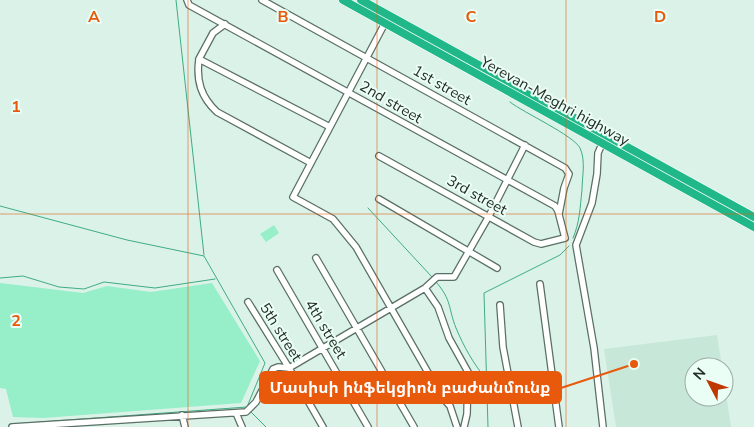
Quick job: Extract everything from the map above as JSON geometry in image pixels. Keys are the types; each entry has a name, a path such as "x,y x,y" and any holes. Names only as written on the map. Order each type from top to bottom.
{"highway":[{"name":"Yerevan-Meghri highway","path":"343,0 754,227"},
{"name":"Yerevan-Meghri highway","path":"361,0 754,217"}],"street":[{"name":"2nd street","path":"187,0 189,5 349,92 376,110 555,206 559,215"},
{"name":"1st street","path":"262,0 565,168 569,174 564,188 559,215"},
{"path":"225,24 213,33 199,59 197,70 205,101 217,112 311,163"},
{"path":"385,24 311,163 294,191 293,197 296,201 333,219 356,247 442,397 450,406 456,427"},
{"path":"199,59 330,128"},
{"path":"602,144 598,153 598,174 592,203 576,243 594,348 603,427"},
{"path":"12,427 72,426 182,415 236,413 248,410 272,369 278,367 289,368 425,288 434,278 454,278 489,216 525,145"},
{"name":"3rd street","path":"378,156 534,242 541,244 565,238"},
{"path":"379,199 498,268"},
{"path":"559,215 565,238 576,243"},
{"path":"316,258 414,427"},
{"name":"4th street","path":"277,270 368,427"},
{"path":"540,284 559,427"},
{"path":"425,288 438,307 449,338 468,372 467,414 464,427"},
{"name":"5th street","path":"248,302 323,427"},
{"path":"500,305 502,347 518,427"},
{"path":"236,413 242,427"},
{"path":"182,415 185,427"},
{"path":"129,420 130,427"}],"shaded area":[{"path":"717,335 720,357 684,357 684,407 728,407 731,427 616,427 604,349"}],"green space":[{"path":"274,225 279,233 266,242 260,234"},
{"path":"0,283 83,293 107,286 151,292 212,283 260,361 241,403 43,418 13,417 6,389 0,388"}],"waterway":[{"path":"176,0 204,255"},
{"path":"510,102 568,137 580,148 583,164 582,190 578,220 573,238"},
{"path":"0,206 127,240 204,256 265,363 247,407"},
{"path":"368,208 432,277"},
{"path":"488,427 484,293 560,255 569,246"},
{"path":"0,278 23,276 59,287 84,289 104,282 155,288 215,279"},
{"path":"436,282 445,294 456,328 466,348 486,379"},
{"path":"13,424 247,407"},
{"path":"251,412 266,427"}],"place":[{"name":"Մասիսի ինֆեկցիոն բաժանմունք","path":"634,364"}]}
